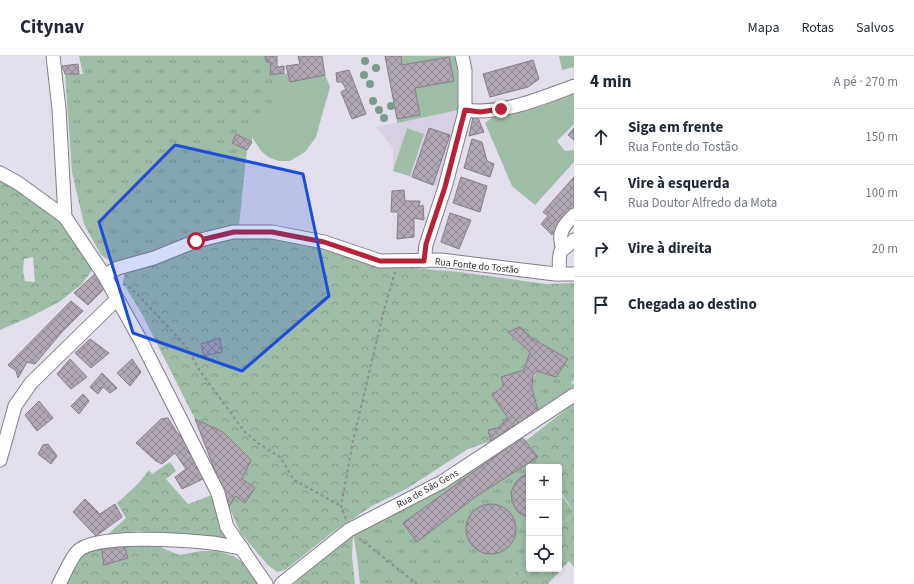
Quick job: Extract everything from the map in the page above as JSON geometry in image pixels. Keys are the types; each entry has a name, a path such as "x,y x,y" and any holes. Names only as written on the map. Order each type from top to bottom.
{"street":[{"path":"53,56 65,218"},
{"path":"424,261 426,244 445,187 465,110 465,70 462,56"},
{"path":"465,110 480,112 501,109 526,103 574,86"},
{"path":"0,173 18,183 65,218 104,275 141,341 218,493 227,527 266,584"},
{"path":"563,249 560,240 561,232 574,215"},
{"name":"Rua Fonte do Tostão","path":"104,275 118,268 154,258 196,241 234,232 272,232 324,242 380,261 398,262 441,260 559,274 574,274"},
{"path":"559,274 560,252 569,246 574,240"},
{"path":"0,460 15,406 31,383 118,299"},
{"name":"Rua de São Gens","path":"281,584 350,530 442,482 574,395"},
{"path":"60,584 77,551 89,544 110,540 139,539 211,543 242,548"}],"path":[{"path":"398,262 384,310 353,441 341,506 350,530 416,584"},
{"path":"123,284 128,286 141,298 186,346 200,371 244,431 259,444 280,457 294,480 341,506"}],"highlighted area":[{"path":"175,145 303,174 329,296 242,371 133,333 99,222"}],"shaded area":[{"path":"460,109 438,187 393,171 393,148 376,127"}],"green space":[{"path":"79,56 265,56 266,61 271,63 270,74 288,74 290,82 252,136 252,142 236,134 232,143 247,150 239,225 196,233 159,251 124,260 112,262 101,255 84,224 72,172 65,74 83,74"},
{"path":"401,56 455,56 457,67 458,110 397,123 397,119 420,115 415,88 454,81 449,57 402,65"},
{"path":"559,56 574,56 574,67 562,70"},
{"path":"325,75 330,87 316,137 305,152 290,161 279,161 270,158 262,152 251,136 284,82"},
{"path":"574,90 574,124 557,141 565,151 574,150 574,162 535,205 512,186 485,123 497,114 542,106"},
{"path":"407,128 424,134 410,176 393,171"},
{"path":"0,177 62,221 93,269 82,284 59,302 0,330","holes":["33,257 35,282 25,281 23,271 24,259"]},
{"path":"272,232 393,266 459,272 546,284 574,283 574,380 571,383 556,377 568,359 533,339 520,327 508,332 530,352 524,370 492,395 508,418 498,428 488,430 491,441 468,449 406,489 372,506 333,532 285,570 277,572 268,565 241,534 229,507 235,496 245,503 255,488 242,479 251,460 223,432 195,419 142,314 123,283 126,266 196,241"},
{"path":"537,371 574,384 574,387 538,411 533,385 534,375"},
{"path":"574,403 574,512 562,494 562,464 542,464 527,440"},
{"path":"527,440 542,464 526,464 526,561 503,584 360,584 353,532 349,530"},
{"path":"170,462 176,471 166,479 188,504 212,495 231,541 161,535 138,531 105,537 126,518 117,503 138,484 149,470 152,474"},
{"path":"562,496 574,512 562,524"},
{"path":"574,512 574,567 569,561 562,569 562,536 562,524"},
{"path":"353,532 352,556 355,584 294,584"},
{"path":"123,542 153,544 179,555 201,551 218,551 233,556 246,564 260,584 66,584 82,552 101,545 105,565 128,558"},
{"path":"526,561 526,572 559,572 548,584 503,584"}],"building":[{"path":"265,56 277,56 277,67 284,66 284,73 270,75 271,63 266,61"},
{"path":"298,56 322,56 325,75 290,82 286,66 300,64"},
{"path":"385,56 401,56 402,65 449,57 454,81 415,88 420,115 397,119"},
{"path":"533,60 539,79 528,87 490,97 483,74"},
{"path":"78,64 79,74 65,74 62,66"},
{"path":"349,70 366,114 352,119 341,92 346,89 342,82 337,82 336,73"},
{"path":"473,117 478,118 484,132 469,136"},
{"path":"429,128 450,135 433,185 412,177"},
{"path":"574,128 574,140 568,135"},
{"path":"236,134 252,142 247,150 232,143"},
{"path":"472,139 482,142 487,161 494,164 490,177 464,168"},
{"path":"461,177 487,186 480,212 453,203"},
{"path":"574,177 574,211 552,235 541,224 548,216 543,212"},
{"path":"404,190 405,201 420,201 419,207 423,205 424,220 414,218 414,237 397,239 398,212 391,212 392,191"},
{"path":"450,213 471,220 459,249 441,242"},
{"path":"95,274 107,286 88,305 74,293"},
{"path":"71,301 83,311 61,333 35,364 27,362 18,378 16,371 8,365"},
{"path":"520,327 533,339 568,359 556,377 537,371 533,375 532,388 538,411 491,441 488,430 498,428 508,418 492,395 504,386 501,377 524,370 530,352 508,332"},
{"path":"220,338 222,352 204,356 201,344"},
{"path":"90,339 109,353 91,368 75,353"},
{"path":"70,359 87,377 71,389 57,374"},
{"path":"132,359 141,372 130,386 117,373"},
{"path":"102,373 117,388 110,393 103,387 98,394 90,387"},
{"path":"83,394 89,401 79,414 71,406"},
{"path":"39,401 53,418 37,431 25,415"},
{"path":"168,418 178,434 184,436 205,478 182,489 175,477 186,469 175,453 162,464 156,461 136,443 161,419"},
{"path":"195,419 223,432 251,460 242,479 255,488 245,503 235,496 229,507"},
{"path":"522,437 538,457 475,497 417,542 403,523"},
{"path":"48,444 57,456 51,464 38,454 43,445"},
{"path":"526,475 526,516 518,512 512,500 511,492 516,482"},
{"path":"85,499 100,514 115,504 122,517 96,536 73,512"},
{"path":"486,504 496,504 509,511 516,524 516,534 509,547 496,554 486,554 477,550 470,543 466,534 466,524 470,515 477,508"},
{"path":"123,542 128,558 104,565 101,545"}],"route":[{"path":"196,241 234,232 272,232 324,242 380,261 424,261 426,244 445,187 465,110 480,112 501,109"}]}
